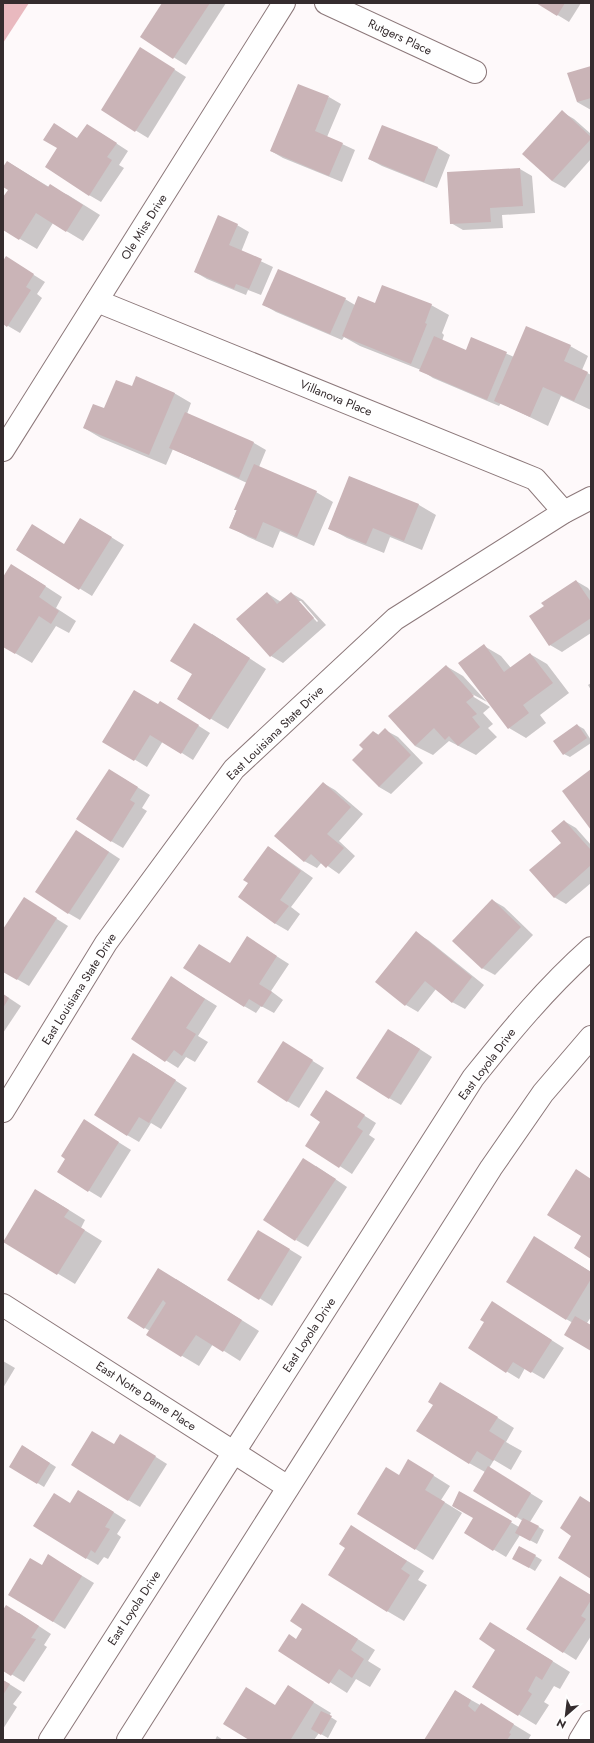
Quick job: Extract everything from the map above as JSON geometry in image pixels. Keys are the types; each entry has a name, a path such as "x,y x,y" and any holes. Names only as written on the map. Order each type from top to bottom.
{"street":[{"name":"Ole Miss Drive","path":"3,450 284,3"},
{"name":"Rutgers Place","path":"326,3 475,72"},
{"name":"Villanova Place","path":"97,301 535,479 564,512"},
{"name":"East Louisiana State Drive","path":"3,1111 106,943 234,769 395,619 564,512 591,498"},
{"name":"East Loyola Drive","path":"50,1740 474,1078 520,1021 567,970 591,948"},
{"path":"128,1740 492,1168 543,1093 591,1037"},
{"name":"East Notre Dame Place","path":"3,1305 288,1488"},
{"path":"580,1740 591,1722"}],"shaded area":[{"path":"3,3 29,3 3,43"}],"building":[{"path":"162,3 210,3 173,59 140,37"},
{"path":"536,3 565,3 557,16"},
{"path":"140,47 175,69 135,132 101,110"},
{"path":"591,66 591,98 577,102 567,73"},
{"path":"298,84 329,96 315,131 343,143 329,176 270,151"},
{"path":"562,110 591,137 591,139 552,181 522,154"},
{"path":"54,123 77,138 87,124 117,143 107,157 112,160 89,196 45,167 57,148 43,140"},
{"path":"382,125 438,147 424,182 368,159"},
{"path":"7,161 48,187 50,184 83,205 66,232 36,213 19,240 3,230 3,197 8,190 3,187 3,167"},
{"path":"520,168 523,206 490,208 491,222 450,224 447,172"},
{"path":"218,215 238,224 229,245 262,259 249,289 236,284 234,289 194,272"},
{"path":"6,256 34,274 26,287 31,290 7,327 3,324 3,261"},
{"path":"278,269 346,298 330,334 262,305"},
{"path":"382,285 432,304 425,323 427,324 411,364 342,336 358,296 375,303"},
{"path":"526,326 571,345 564,361 588,372 574,401 543,387 530,417 494,401"},
{"path":"434,336 466,350 471,337 507,352 487,400 419,371"},
{"path":"136,376 175,393 149,455 83,428 93,404 104,408 116,380 132,386"},
{"path":"185,412 254,442 239,478 169,448"},
{"path":"254,464 317,491 297,537 263,522 256,539 229,528 237,510 234,510"},
{"path":"349,476 419,504 404,541 373,528 366,544 328,529"},
{"path":"80,518 112,537 79,590 16,550 32,524 64,544"},
{"path":"11,564 46,586 39,597 59,611 51,624 39,616 15,654 3,647 3,577"},
{"path":"576,580 591,602 591,618 549,646 529,616 544,606 541,603"},
{"path":"267,592 277,604 291,592 314,618 270,657 236,619"},
{"path":"194,623 250,658 210,720 177,699 192,674 170,661"},
{"path":"484,644 504,672 530,653 553,683 523,705 529,713 508,729 458,663"},
{"path":"446,665 474,696 466,702 477,714 472,717 480,727 458,746 449,736 445,740 434,728 415,746 388,716"},
{"path":"134,690 158,704 160,701 199,725 181,754 150,735 134,761 102,742"},
{"path":"577,724 587,738 563,755 553,741"},
{"path":"385,728 411,755 379,787 352,760 363,749 359,745 373,731 378,735"},
{"path":"109,769 138,787 130,800 135,803 111,842 76,819"},
{"path":"591,769 591,830 562,791"},
{"path":"323,782 351,807 327,834 344,848 326,868 311,854 304,862 274,836"},
{"path":"564,820 591,850 591,865 554,898 529,870 561,843 551,831"},
{"path":"76,830 109,852 68,914 35,892"},
{"path":"268,846 301,871 280,900 289,906 275,924 238,897 248,883 243,880"},
{"path":"24,897 57,918 17,980 3,972 3,929"},
{"path":"492,899 521,927 482,969 452,941"},
{"path":"416,931 472,977 452,1003 425,981 405,1006 375,982"},
{"path":"247,936 277,956 259,984 272,992 262,1007 249,999 244,1007 183,968 199,944 230,963"},
{"path":"171,976 205,999 186,1028 196,1034 182,1056 174,1050 165,1062 131,1039"},
{"path":"3,994 9,998 3,1008"},
{"path":"388,1029 420,1049 389,1099 356,1078"},
{"path":"283,1041 313,1060 287,1102 257,1082"},
{"path":"133,1053 176,1080 149,1123 139,1117 127,1136 94,1115"},
{"path":"326,1090 365,1115 357,1127 363,1131 339,1168 305,1146 320,1122 310,1115"},
{"path":"84,1119 119,1142 88,1192 57,1172 65,1159 61,1156"},
{"path":"303,1158 336,1179 295,1241 263,1220"},
{"path":"576,1169 591,1179 591,1259 574,1248 581,1236 547,1215"},
{"path":"35,1189 69,1210 64,1217 85,1230 57,1275 3,1242"},
{"path":"258,1230 290,1249 259,1300 227,1280"},
{"path":"534,1236 591,1272 591,1279 566,1320 506,1282"},
{"path":"158,1268 242,1320 223,1352 196,1335 181,1357 146,1335 166,1303 163,1300 144,1329 127,1318"},
{"path":"492,1301 552,1340 531,1373 513,1362 506,1373 468,1348 484,1322 480,1320"},
{"path":"575,1316 591,1325 591,1351 564,1335"},
{"path":"440,1382 498,1417 489,1431 505,1441 493,1461 477,1451 469,1464 416,1431 433,1405 428,1402"},
{"path":"92,1431 114,1444 120,1434 156,1456 128,1501 71,1465"},
{"path":"22,1445 50,1463 37,1484 9,1467"},
{"path":"408,1459 434,1475 425,1490 445,1502 415,1550 357,1514 386,1467 399,1475"},
{"path":"488,1466 531,1493 516,1518 473,1491"},
{"path":"78,1490 114,1512 105,1527 110,1529 95,1553 91,1550 86,1559 33,1526 54,1493 70,1503"},
{"path":"459,1491 512,1521 493,1551 464,1533 473,1518 452,1506"},
{"path":"580,1496 591,1503 591,1579 558,1558 571,1536 560,1528"},
{"path":"523,1518 539,1526 530,1541 515,1533"},
{"path":"351,1525 407,1561 401,1569 410,1575 387,1612 328,1575 345,1548 339,1544"},
{"path":"519,1546 536,1555 529,1568 512,1559"},
{"path":"48,1554 82,1576 53,1622 8,1595 30,1558 42,1565"},
{"path":"560,1576 591,1595 591,1600 581,1616 586,1619 563,1653 526,1629"},
{"path":"302,1603 358,1639 351,1650 364,1659 352,1678 339,1669 329,1684 278,1651 289,1634 296,1639 302,1629 290,1621"},
{"path":"6,1605 39,1626 31,1638 36,1639 11,1676 3,1671 3,1610"},
{"path":"490,1622 553,1661 542,1680 536,1676 528,1691 532,1694 518,1716 472,1687 495,1650 479,1639"},
{"path":"3,1680 10,1684 3,1695"},
{"path":"288,1685 314,1702 291,1739 294,1740 249,1740 223,1724 246,1687 275,1705"},
{"path":"455,1690 471,1700 468,1706 475,1712 481,1703 514,1724 509,1733 511,1734 507,1740 424,1740"},
{"path":"321,1711 332,1716 321,1735 311,1729"}]}
